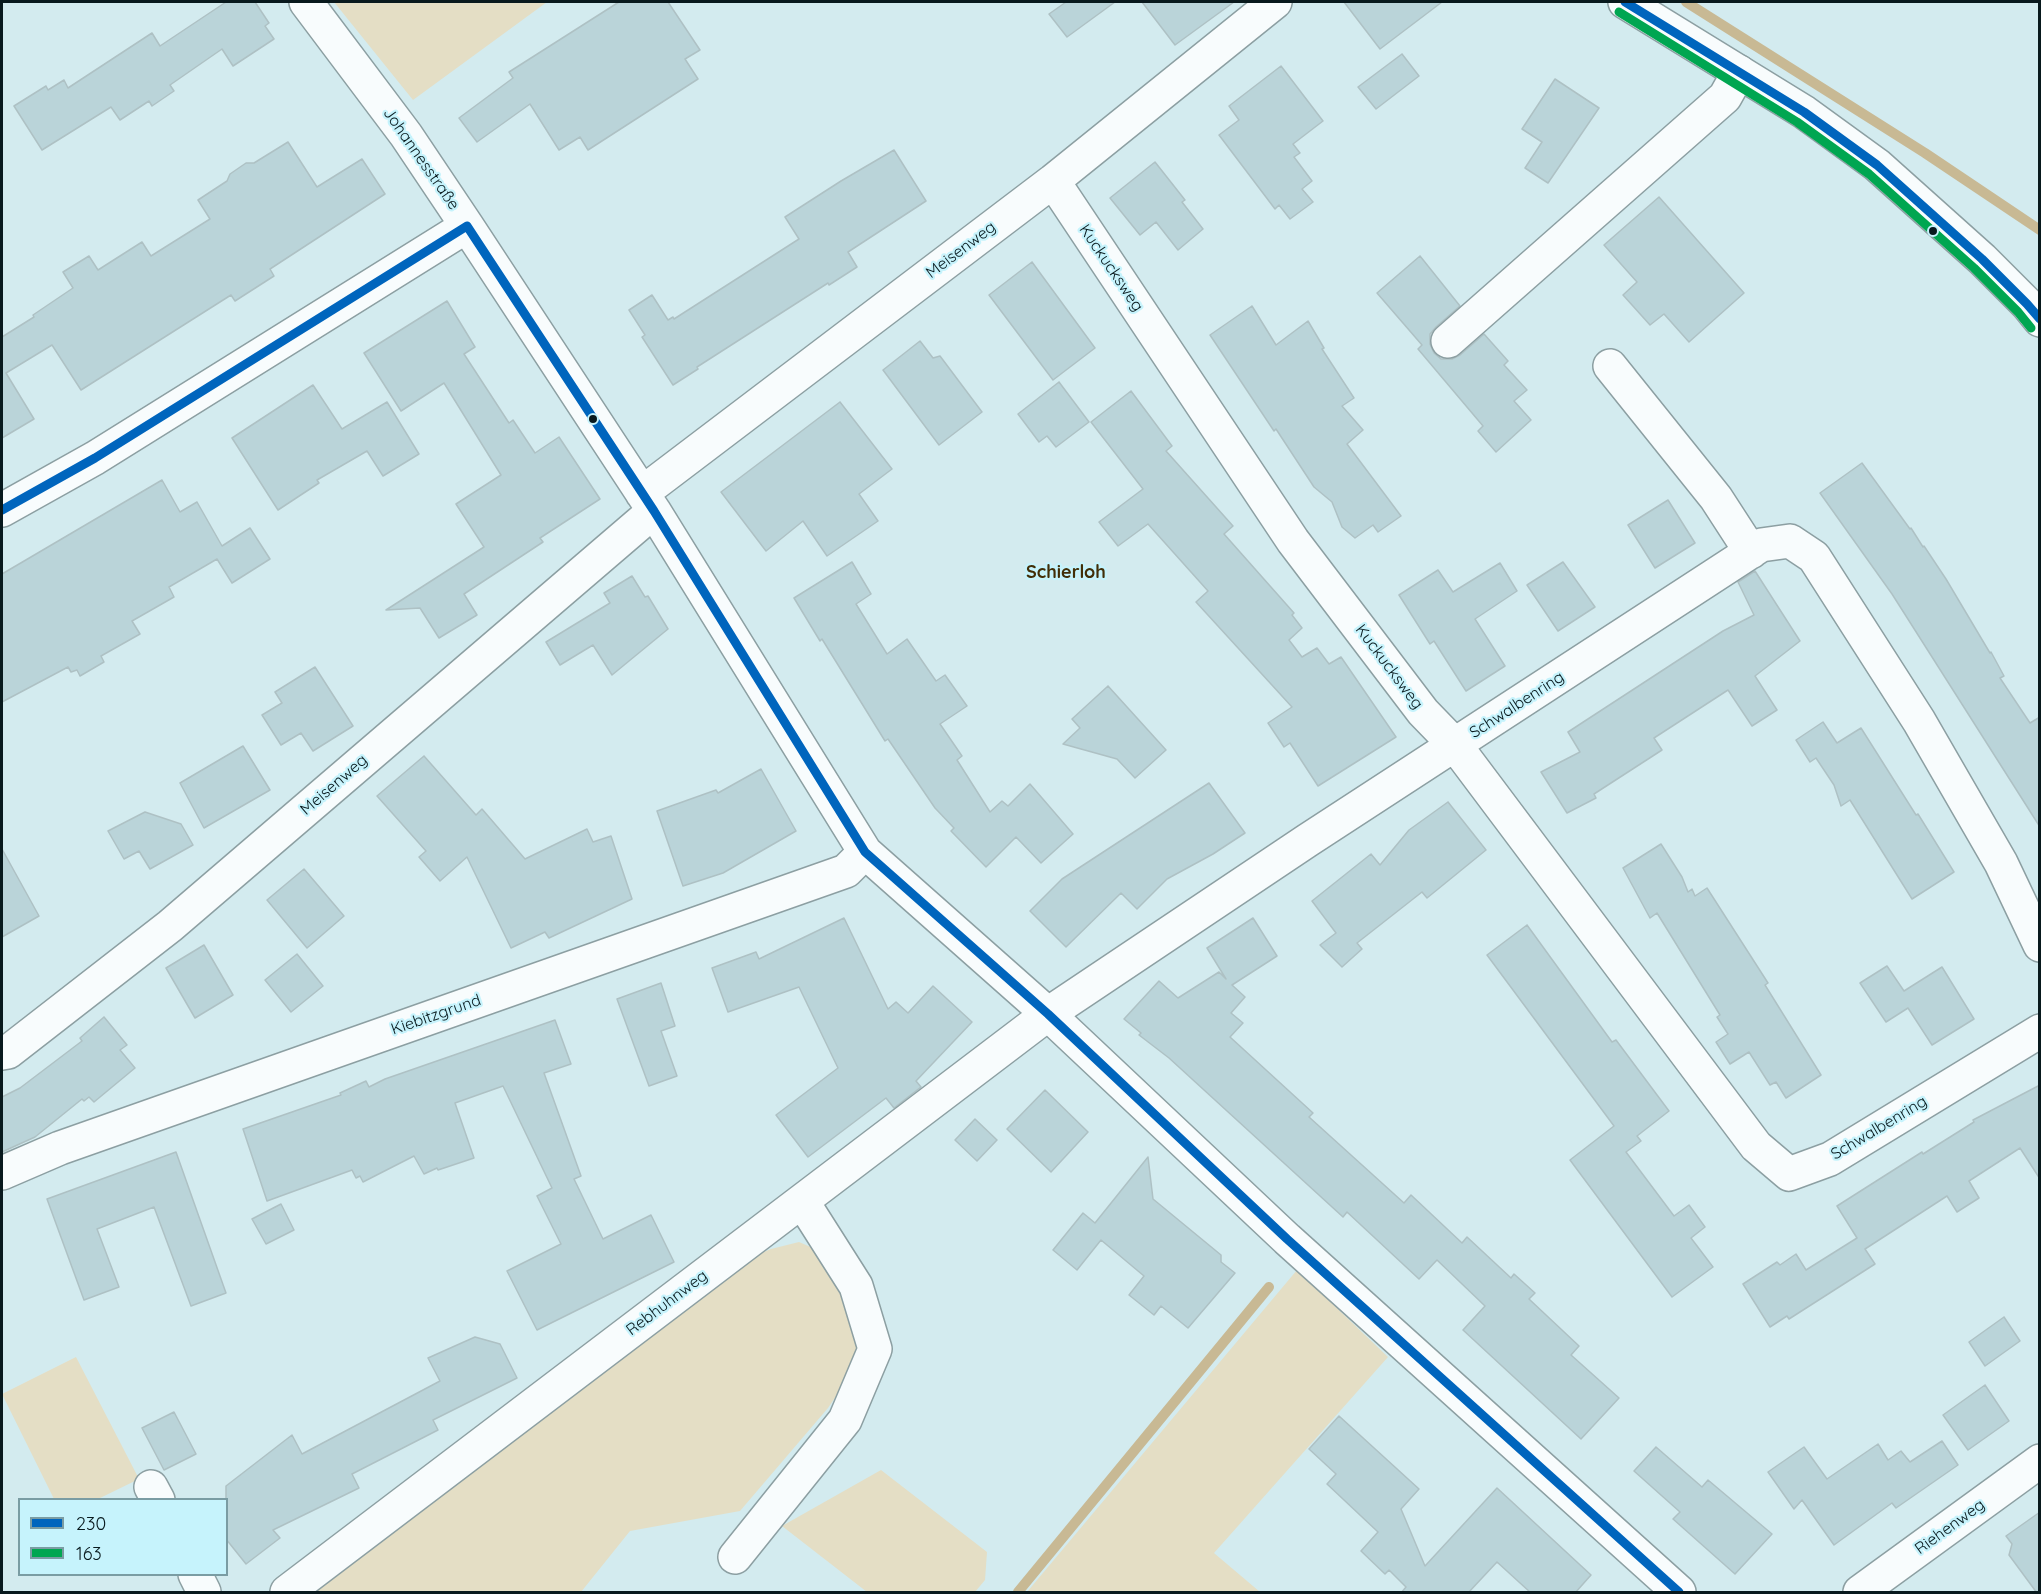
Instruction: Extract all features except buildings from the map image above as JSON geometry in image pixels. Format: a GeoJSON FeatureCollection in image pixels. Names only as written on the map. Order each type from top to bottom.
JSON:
{"type":"FeatureCollection","features":[{"type":"Feature","properties":{"kind":"street","name":"Johannesstraße"},"geometry":{"type":"LineString","coordinates":[[306,2],[406,135],[467,226],[648,502],[866,852],[1048,1014],[1287,1239],[1679,1593]]}},
{"type":"Feature","properties":{"kind":"street","name":"Meisenweg"},"geometry":{"type":"LineString","coordinates":[[5,1053],[170,926],[648,502],[1275,2]]}},
{"type":"Feature","properties":{"kind":"street"},"geometry":{"type":"LineString","coordinates":[[1625,2],[1804,112],[1877,165],[1982,259],[2040,320]]}},
{"type":"Feature","properties":{"kind":"street"},"geometry":{"type":"LineString","coordinates":[[1448,341],[1725,97],[1739,72]]}},
{"type":"Feature","properties":{"kind":"street","name":"Kuckucksweg"},"geometry":{"type":"LineString","coordinates":[[1053,181],[1293,541],[1423,712],[1455,745]]}},
{"type":"Feature","properties":{"kind":"street"},"geometry":{"type":"LineString","coordinates":[[2,510],[105,451],[467,226]]}},
{"type":"Feature","properties":{"kind":"street"},"geometry":{"type":"LineString","coordinates":[[1610,366],[1716,498],[1751,552]]}},
{"type":"Feature","properties":{"kind":"street","name":"Schwalbenring"},"geometry":{"type":"LineString","coordinates":[[2040,945],[2001,863],[1919,721],[1814,557],[1790,541],[1761,545],[1455,745],[1756,1146],[1789,1174],[1830,1159],[2040,1031]]}},
{"type":"Feature","properties":{"kind":"street"},"geometry":{"type":"LineString","coordinates":[[1048,1014],[1455,745]]}},
{"type":"Feature","properties":{"kind":"street","name":"Kiebitzgrund"},"geometry":{"type":"LineString","coordinates":[[2,1173],[60,1148],[846,871],[866,852]]}},
{"type":"Feature","properties":{"kind":"street","name":"Rebhuhnweg"},"geometry":{"type":"LineString","coordinates":[[287,1593],[1048,1014]]}},
{"type":"Feature","properties":{"kind":"street"},"geometry":{"type":"LineString","coordinates":[[735,1557],[845,1420],[875,1349],[856,1286],[802,1201]]}},
{"type":"Feature","properties":{"kind":"street","name":"Riehenweg"},"geometry":{"type":"LineString","coordinates":[[1860,1593],[2040,1461]]}},
{"type":"Feature","properties":{"kind":"street"},"geometry":{"type":"LineString","coordinates":[[196,1576],[204,1593]]}},
{"type":"Feature","properties":{"kind":"shaded area"},"geometry":{"type":"Polygon","coordinates":[[[334,2],[547,2],[413,100],[334,2]]]}},
{"type":"Feature","properties":{"kind":"shaded area"},"geometry":{"type":"Polygon","coordinates":[[[799,1242],[822,1252],[861,1323],[856,1367],[828,1408],[740,1511],[630,1531],[581,1592],[309,1592],[736,1263],[771,1249],[799,1242]]]}},
{"type":"Feature","properties":{"kind":"shaded area"},"geometry":{"type":"Polygon","coordinates":[[[1297,1270],[1388,1357],[1214,1553],[1260,1592],[1027,1592],[1297,1270]]]}},
{"type":"Feature","properties":{"kind":"shaded area"},"geometry":{"type":"Polygon","coordinates":[[[76,1357],[139,1479],[100,1498],[54,1498],[2,1394],[76,1357]]]}},
{"type":"Feature","properties":{"kind":"shaded area"},"geometry":{"type":"Polygon","coordinates":[[[881,1470],[987,1552],[985,1580],[975,1592],[867,1592],[782,1526],[881,1470]]]}},
{"type":"Feature","properties":{"kind":"waterway"},"geometry":{"type":"LineString","coordinates":[[1686,2],[1925,153],[2040,230]]}},
{"type":"Feature","properties":{"kind":"waterway"},"geometry":{"type":"LineString","coordinates":[[1018,1592],[1269,1287]]}},
{"type":"Feature","properties":{"kind":"transit line","name":"230"},"geometry":{"type":"LineString","coordinates":[[1625,2],[1804,112],[1877,165],[1982,259],[2040,319]]}},
{"type":"Feature","properties":{"kind":"transit line","name":"163"},"geometry":{"type":"LineString","coordinates":[[1619,12],[1797,122],[1869,174],[1974,268],[2031,328]]}},
{"type":"Feature","properties":{"kind":"transit line","name":"230"},"geometry":{"type":"LineString","coordinates":[[467,226],[654,511],[865,852],[1048,1014],[1287,1239],[1679,1592]]}},
{"type":"Feature","properties":{"kind":"transit line","name":"230"},"geometry":{"type":"LineString","coordinates":[[2,510],[95,458],[467,226]]}},
{"type":"Feature","properties":{"kind":"district","name":"Schierloh"},"geometry":{"type":"Point","coordinates":[1066,573]}}]}
